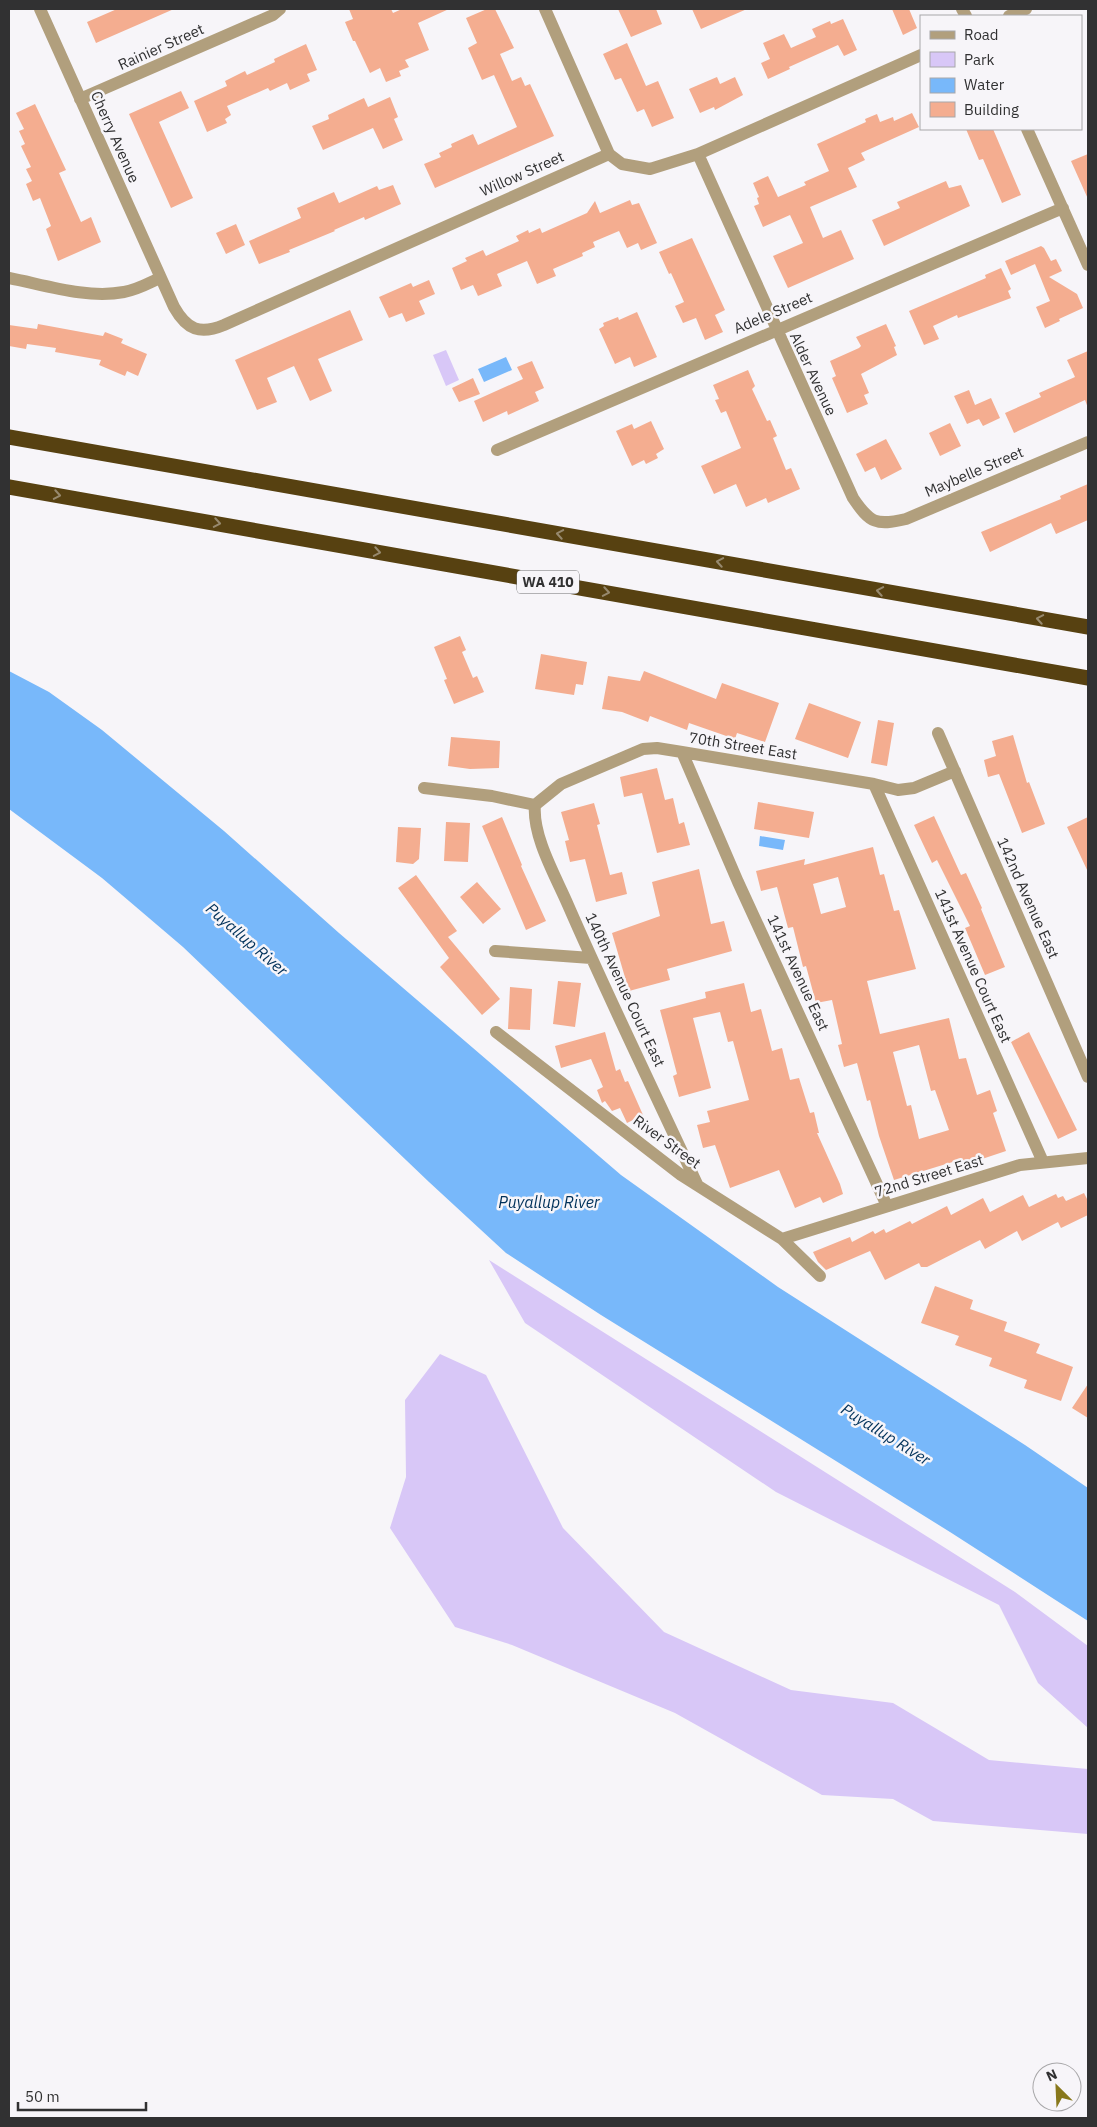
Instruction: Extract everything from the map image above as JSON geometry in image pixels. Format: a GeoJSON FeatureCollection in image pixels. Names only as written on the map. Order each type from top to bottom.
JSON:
{"type":"FeatureCollection","features":[{"type":"Feature","properties":{"kind":"highway"},"geometry":{"type":"LineString","coordinates":[[9,437],[1088,627]]}},
{"type":"Feature","properties":{"kind":"highway","name":"WA 410"},"geometry":{"type":"LineString","coordinates":[[9,487],[1088,678]]}},
{"type":"Feature","properties":{"kind":"street","name":"Cherry Avenue"},"geometry":{"type":"LineString","coordinates":[[40,9],[160,278]]}},
{"type":"Feature","properties":{"kind":"street","name":"Rainier Street"},"geometry":{"type":"LineString","coordinates":[[80,100],[269,17],[280,9]]}},
{"type":"Feature","properties":{"kind":"street"},"geometry":{"type":"LineString","coordinates":[[545,9],[609,154],[622,164],[650,169],[698,154],[920,55]]}},
{"type":"Feature","properties":{"kind":"street"},"geometry":{"type":"LineString","coordinates":[[1011,15],[1026,9]]}},
{"type":"Feature","properties":{"kind":"street"},"geometry":{"type":"LineString","coordinates":[[1027,130],[1088,266]]}},
{"type":"Feature","properties":{"kind":"street","name":"Willow Street"},"geometry":{"type":"LineString","coordinates":[[160,278],[182,319],[198,330],[212,330],[609,154]]}},
{"type":"Feature","properties":{"kind":"street","name":"Alder Avenue"},"geometry":{"type":"LineString","coordinates":[[698,154],[775,330],[852,498],[871,519]]}},
{"type":"Feature","properties":{"kind":"street","name":"Adele Street"},"geometry":{"type":"LineString","coordinates":[[497,450],[1063,208]]}},
{"type":"Feature","properties":{"kind":"street"},"geometry":{"type":"LineString","coordinates":[[9,278],[83,292],[111,293],[127,292],[160,278]]}},
{"type":"Feature","properties":{"kind":"street","name":"Maybelle Street"},"geometry":{"type":"LineString","coordinates":[[871,519],[885,523],[906,519],[1088,442]]}},
{"type":"Feature","properties":{"kind":"street","name":"142nd Avenue East"},"geometry":{"type":"LineString","coordinates":[[938,733],[1088,1077]]}},
{"type":"Feature","properties":{"kind":"street","name":"70th Street East"},"geometry":{"type":"LineString","coordinates":[[535,805],[561,784],[643,749],[657,748],[682,752],[874,784],[898,790],[914,788],[955,771]]}},
{"type":"Feature","properties":{"kind":"street","name":"141st Avenue East"},"geometry":{"type":"LineString","coordinates":[[682,752],[738,882],[887,1206]]}},
{"type":"Feature","properties":{"kind":"street","name":"141st Avenue Court East"},"geometry":{"type":"LineString","coordinates":[[874,784],[1043,1162]]}},
{"type":"Feature","properties":{"kind":"street"},"geometry":{"type":"LineString","coordinates":[[424,788],[492,796],[535,805]]}},
{"type":"Feature","properties":{"kind":"street","name":"140th Avenue Court East"},"geometry":{"type":"LineString","coordinates":[[535,805],[534,816],[547,855],[591,958],[697,1184]]}},
{"type":"Feature","properties":{"kind":"street"},"geometry":{"type":"LineString","coordinates":[[495,950],[591,958]]}},
{"type":"Feature","properties":{"kind":"street","name":"River Street"},"geometry":{"type":"LineString","coordinates":[[496,1032],[681,1175],[782,1240],[820,1276]]}},
{"type":"Feature","properties":{"kind":"street","name":"72nd Street East"},"geometry":{"type":"LineString","coordinates":[[782,1240],[1020,1165],[1088,1158]]}},
{"type":"Feature","properties":{"kind":"green space"},"geometry":{"type":"Polygon","coordinates":[[[446,350],[459,380],[446,386],[433,355],[446,350]]]}},
{"type":"Feature","properties":{"kind":"green space"},"geometry":{"type":"Polygon","coordinates":[[[489,1260],[1015,1592],[1088,1646],[1088,1728],[1038,1683],[999,1605],[776,1492],[525,1323],[489,1260]]]}},
{"type":"Feature","properties":{"kind":"green space"},"geometry":{"type":"Polygon","coordinates":[[[440,1354],[486,1375],[563,1528],[664,1632],[791,1690],[893,1703],[989,1760],[1088,1769],[1088,1834],[933,1821],[893,1799],[822,1795],[675,1713],[512,1645],[455,1627],[390,1528],[406,1477],[405,1400],[440,1354]]]}},
{"type":"Feature","properties":{"kind":"water"},"geometry":{"type":"Polygon","coordinates":[[[506,357],[512,370],[484,382],[478,369],[506,357]]]}},
{"type":"Feature","properties":{"kind":"water","name":"Puyallup River"},"geometry":{"type":"Polygon","coordinates":[[[9,671],[49,692],[102,730],[224,831],[339,933],[621,1175],[778,1287],[1025,1445],[1088,1488],[1088,1621],[950,1532],[601,1315],[506,1253],[183,947],[102,878],[9,809],[9,671]]]}},
{"type":"Feature","properties":{"kind":"water"},"geometry":{"type":"Polygon","coordinates":[[[760,836],[785,840],[783,850],[759,846],[760,836]]]}},
{"type":"Feature","properties":{"kind":"building"},"geometry":{"type":"Polygon","coordinates":[[[117,9],[174,9],[96,43],[87,22],[117,9]]]}},
{"type":"Feature","properties":{"kind":"building"},"geometry":{"type":"Polygon","coordinates":[[[349,9],[391,9],[393,13],[402,9],[449,9],[418,23],[429,50],[405,60],[409,67],[399,71],[401,76],[386,82],[380,68],[370,73],[355,41],[353,41],[345,22],[353,19],[349,9]]]}},
{"type":"Feature","properties":{"kind":"building"},"geometry":{"type":"Polygon","coordinates":[[[487,9],[495,9],[514,48],[500,54],[512,81],[521,77],[525,86],[530,84],[554,136],[435,188],[424,164],[441,157],[439,153],[452,147],[451,144],[473,134],[478,145],[517,127],[494,75],[482,80],[468,48],[477,43],[466,18],[487,9]]]}},
{"type":"Feature","properties":{"kind":"building"},"geometry":{"type":"Polygon","coordinates":[[[618,9],[656,9],[662,24],[631,37],[618,9]]]}},
{"type":"Feature","properties":{"kind":"building"},"geometry":{"type":"Polygon","coordinates":[[[692,9],[747,9],[701,29],[692,9]]]}},
{"type":"Feature","properties":{"kind":"building"},"geometry":{"type":"Polygon","coordinates":[[[892,9],[909,9],[917,28],[903,35],[892,9]]]}},
{"type":"Feature","properties":{"kind":"building"},"geometry":{"type":"Polygon","coordinates":[[[843,19],[857,50],[844,56],[838,45],[789,67],[790,69],[768,79],[761,63],[770,59],[763,43],[784,34],[791,48],[816,37],[812,29],[830,21],[831,24],[843,19]]]}},
{"type":"Feature","properties":{"kind":"building"},"geometry":{"type":"Polygon","coordinates":[[[627,43],[646,86],[658,81],[674,118],[652,127],[644,109],[637,112],[621,78],[615,80],[603,54],[627,43]]]}},
{"type":"Feature","properties":{"kind":"building"},"geometry":{"type":"Polygon","coordinates":[[[306,44],[317,70],[307,74],[310,81],[290,90],[287,83],[270,91],[268,88],[227,106],[231,115],[225,119],[227,123],[207,132],[194,101],[227,86],[225,81],[245,71],[247,75],[275,62],[274,59],[306,44]]]}},
{"type":"Feature","properties":{"kind":"building"},"geometry":{"type":"Polygon","coordinates":[[[717,77],[720,84],[735,77],[743,95],[715,110],[714,107],[700,113],[689,89],[717,77]]]}},
{"type":"Feature","properties":{"kind":"building"},"geometry":{"type":"Polygon","coordinates":[[[181,91],[189,108],[159,122],[193,198],[171,208],[129,114],[181,91]]]}},
{"type":"Feature","properties":{"kind":"building"},"geometry":{"type":"Polygon","coordinates":[[[390,97],[398,117],[394,119],[403,140],[383,149],[373,128],[323,150],[312,126],[329,119],[328,115],[364,98],[368,107],[390,97]]]}},
{"type":"Feature","properties":{"kind":"building"},"geometry":{"type":"Polygon","coordinates":[[[35,104],[66,170],[59,173],[81,222],[91,217],[101,242],[58,261],[46,229],[51,226],[40,198],[33,201],[26,184],[32,181],[26,169],[31,167],[21,146],[25,144],[19,131],[24,129],[16,113],[35,104]]]}},
{"type":"Feature","properties":{"kind":"building"},"geometry":{"type":"Polygon","coordinates":[[[912,113],[919,127],[861,153],[865,160],[848,168],[857,187],[810,207],[823,238],[841,230],[854,259],[788,288],[773,256],[803,243],[790,215],[763,227],[754,206],[759,204],[757,198],[759,197],[753,183],[768,176],[778,197],[806,185],[804,182],[829,171],[817,144],[866,122],[865,119],[877,114],[880,122],[893,117],[894,121],[912,113]]]}},
{"type":"Feature","properties":{"kind":"building"},"geometry":{"type":"Polygon","coordinates":[[[966,130],[993,130],[1021,195],[1002,203],[983,159],[979,160],[966,130]]]}},
{"type":"Feature","properties":{"kind":"building"},"geometry":{"type":"Polygon","coordinates":[[[1088,154],[1088,199],[1071,161],[1088,154]]]}},
{"type":"Feature","properties":{"kind":"building"},"geometry":{"type":"Polygon","coordinates":[[[946,181],[949,188],[961,185],[970,206],[884,246],[872,220],[900,208],[897,202],[946,181]]]}},
{"type":"Feature","properties":{"kind":"building"},"geometry":{"type":"Polygon","coordinates":[[[393,185],[401,204],[365,220],[364,217],[289,250],[290,252],[259,264],[249,241],[301,218],[297,208],[334,192],[339,203],[377,186],[379,190],[393,185]]]}},
{"type":"Feature","properties":{"kind":"building"},"geometry":{"type":"Polygon","coordinates":[[[630,200],[632,205],[639,203],[657,243],[641,250],[638,243],[627,248],[619,231],[593,242],[595,247],[582,253],[583,256],[553,269],[556,276],[537,284],[527,261],[497,274],[502,286],[478,296],[473,285],[461,290],[452,268],[467,261],[465,258],[483,250],[486,256],[519,241],[516,236],[528,230],[529,233],[540,228],[542,233],[587,213],[595,201],[600,213],[630,200]]]}},
{"type":"Feature","properties":{"kind":"building"},"geometry":{"type":"Polygon","coordinates":[[[236,224],[245,245],[226,254],[216,233],[236,224]]]}},
{"type":"Feature","properties":{"kind":"building"},"geometry":{"type":"Polygon","coordinates":[[[692,238],[725,310],[715,315],[723,332],[705,340],[696,318],[683,323],[675,306],[684,302],[659,252],[692,238]]]}},
{"type":"Feature","properties":{"kind":"building"},"geometry":{"type":"Polygon","coordinates":[[[1041,246],[1051,261],[1056,259],[1062,271],[1049,277],[1077,294],[1083,308],[1045,328],[1036,307],[1050,301],[1035,264],[1011,275],[1005,261],[1041,246]]]}},
{"type":"Feature","properties":{"kind":"building"},"geometry":{"type":"Polygon","coordinates":[[[1001,268],[1011,289],[1008,291],[1011,298],[958,318],[957,315],[933,326],[939,339],[924,345],[909,311],[986,278],[985,275],[1001,268]]]}},
{"type":"Feature","properties":{"kind":"building"},"geometry":{"type":"Polygon","coordinates":[[[429,280],[435,294],[419,301],[425,314],[406,322],[402,313],[389,318],[379,297],[411,283],[413,287],[429,280]]]}},
{"type":"Feature","properties":{"kind":"building"},"geometry":{"type":"Polygon","coordinates":[[[350,310],[363,340],[318,359],[332,391],[310,401],[294,366],[267,378],[277,402],[257,410],[235,360],[350,310]]]}},
{"type":"Feature","properties":{"kind":"building"},"geometry":{"type":"Polygon","coordinates":[[[637,312],[657,357],[634,367],[630,357],[615,364],[599,329],[604,326],[603,323],[618,317],[619,320],[637,312]]]}},
{"type":"Feature","properties":{"kind":"building"},"geometry":{"type":"Polygon","coordinates":[[[38,324],[103,336],[105,332],[123,339],[121,343],[147,354],[138,376],[127,371],[125,376],[99,365],[101,360],[55,352],[56,348],[27,344],[26,349],[9,346],[9,325],[37,329],[38,324]]]}},
{"type":"Feature","properties":{"kind":"building"},"geometry":{"type":"Polygon","coordinates":[[[886,324],[896,346],[894,347],[897,355],[861,374],[869,393],[864,395],[868,404],[847,413],[832,378],[836,376],[830,361],[859,348],[861,346],[856,337],[886,324]]]}},
{"type":"Feature","properties":{"kind":"building"},"geometry":{"type":"Polygon","coordinates":[[[1088,351],[1088,408],[1085,400],[1014,433],[1005,413],[1041,397],[1039,393],[1075,377],[1067,360],[1088,351]]]}},
{"type":"Feature","properties":{"kind":"building"},"geometry":{"type":"Polygon","coordinates":[[[532,361],[544,388],[535,392],[539,401],[508,415],[507,411],[483,422],[474,401],[523,379],[517,367],[532,361]]]}},
{"type":"Feature","properties":{"kind":"building"},"geometry":{"type":"Polygon","coordinates":[[[748,370],[755,386],[752,389],[767,421],[770,420],[777,436],[773,438],[786,470],[791,468],[800,489],[768,503],[766,498],[746,507],[736,484],[714,494],[701,466],[741,448],[726,411],[721,413],[715,400],[719,399],[713,385],[748,370]]]}},
{"type":"Feature","properties":{"kind":"building"},"geometry":{"type":"Polygon","coordinates":[[[473,378],[480,394],[459,402],[452,388],[473,378]]]}},
{"type":"Feature","properties":{"kind":"building"},"geometry":{"type":"Polygon","coordinates":[[[969,390],[975,405],[991,398],[1000,418],[983,426],[979,419],[967,424],[954,396],[969,390]]]}},
{"type":"Feature","properties":{"kind":"building"},"geometry":{"type":"Polygon","coordinates":[[[651,421],[664,449],[656,454],[658,458],[646,464],[644,460],[632,466],[616,431],[632,424],[634,429],[651,421]]]}},
{"type":"Feature","properties":{"kind":"building"},"geometry":{"type":"Polygon","coordinates":[[[950,423],[961,446],[940,456],[929,433],[950,423]]]}},
{"type":"Feature","properties":{"kind":"building"},"geometry":{"type":"Polygon","coordinates":[[[886,439],[902,469],[881,480],[875,467],[865,472],[856,454],[886,439]]]}},
{"type":"Feature","properties":{"kind":"building"},"geometry":{"type":"Polygon","coordinates":[[[1088,484],[1088,520],[1056,534],[1051,523],[990,552],[981,532],[1061,499],[1060,496],[1088,484]]]}},
{"type":"Feature","properties":{"kind":"building"},"geometry":{"type":"Polygon","coordinates":[[[460,636],[466,650],[462,652],[473,678],[477,676],[484,692],[454,704],[444,680],[447,679],[434,647],[460,636]]]}},
{"type":"Feature","properties":{"kind":"building"},"geometry":{"type":"Polygon","coordinates":[[[541,654],[587,662],[583,685],[576,684],[574,695],[535,689],[541,654]]]}},
{"type":"Feature","properties":{"kind":"building"},"geometry":{"type":"Polygon","coordinates":[[[644,671],[716,699],[722,683],[779,703],[765,742],[737,733],[735,739],[689,723],[687,730],[650,716],[648,722],[622,712],[602,709],[608,676],[640,681],[644,671]]]}},
{"type":"Feature","properties":{"kind":"building"},"geometry":{"type":"Polygon","coordinates":[[[809,703],[861,722],[848,758],[795,739],[809,703]]]}},
{"type":"Feature","properties":{"kind":"building"},"geometry":{"type":"Polygon","coordinates":[[[878,720],[894,723],[887,766],[871,763],[878,720]]]}},
{"type":"Feature","properties":{"kind":"building"},"geometry":{"type":"Polygon","coordinates":[[[1013,735],[1027,783],[1029,782],[1045,824],[1022,833],[999,774],[988,777],[984,760],[996,756],[992,741],[1013,735]]]}},
{"type":"Feature","properties":{"kind":"building"},"geometry":{"type":"Polygon","coordinates":[[[451,737],[500,741],[499,768],[470,769],[448,766],[451,737]]]}},
{"type":"Feature","properties":{"kind":"building"},"geometry":{"type":"Polygon","coordinates":[[[657,768],[665,800],[673,798],[679,824],[684,822],[690,845],[657,853],[642,793],[624,797],[620,777],[657,768]]]}},
{"type":"Feature","properties":{"kind":"building"},"geometry":{"type":"Polygon","coordinates":[[[758,802],[814,812],[809,838],[754,829],[758,802]]]}},
{"type":"Feature","properties":{"kind":"building"},"geometry":{"type":"Polygon","coordinates":[[[594,803],[600,824],[597,825],[610,875],[622,872],[627,894],[596,902],[585,859],[570,862],[565,841],[569,840],[561,812],[594,803]]]}},
{"type":"Feature","properties":{"kind":"building"},"geometry":{"type":"Polygon","coordinates":[[[934,816],[961,875],[966,873],[1005,967],[985,975],[965,928],[970,926],[937,860],[932,863],[914,825],[934,816]]]}},
{"type":"Feature","properties":{"kind":"building"},"geometry":{"type":"Polygon","coordinates":[[[502,817],[521,866],[546,921],[526,930],[482,826],[502,817]]]}},
{"type":"Feature","properties":{"kind":"building"},"geometry":{"type":"Polygon","coordinates":[[[1088,817],[1088,872],[1067,827],[1088,817]]]}},
{"type":"Feature","properties":{"kind":"building"},"geometry":{"type":"Polygon","coordinates":[[[446,822],[470,823],[468,862],[444,861],[446,822]]]}},
{"type":"Feature","properties":{"kind":"building"},"geometry":{"type":"Polygon","coordinates":[[[398,827],[421,828],[419,859],[413,864],[396,862],[398,827]]]}},
{"type":"Feature","properties":{"kind":"building"},"geometry":{"type":"Polygon","coordinates":[[[873,847],[880,875],[884,874],[894,911],[899,910],[916,969],[867,981],[880,1034],[949,1018],[959,1059],[966,1058],[977,1095],[990,1090],[997,1111],[993,1113],[1006,1151],[961,1166],[959,1160],[894,1180],[879,1136],[870,1100],[867,1101],[857,1063],[844,1067],[838,1045],[842,1044],[832,1000],[816,1003],[806,966],[803,967],[793,927],[788,928],[777,887],[761,891],[756,871],[805,859],[804,865],[873,847]],[[838,877],[813,884],[821,914],[846,907],[838,877]],[[919,1045],[893,1052],[907,1106],[911,1105],[919,1139],[949,1130],[935,1090],[931,1091],[919,1045]]]}},
{"type":"Feature","properties":{"kind":"building"},"geometry":{"type":"Polygon","coordinates":[[[699,869],[711,924],[724,921],[732,951],[667,969],[670,980],[629,991],[612,933],[660,916],[652,882],[699,869]]]}},
{"type":"Feature","properties":{"kind":"building"},"geometry":{"type":"Polygon","coordinates":[[[416,875],[457,931],[448,937],[500,999],[482,1015],[440,967],[449,958],[398,888],[416,875]]]}},
{"type":"Feature","properties":{"kind":"building"},"geometry":{"type":"Polygon","coordinates":[[[477,882],[501,909],[483,924],[460,897],[477,882]]]}},
{"type":"Feature","properties":{"kind":"building"},"geometry":{"type":"Polygon","coordinates":[[[558,981],[581,983],[575,1027],[553,1024],[558,981]]]}},
{"type":"Feature","properties":{"kind":"building"},"geometry":{"type":"Polygon","coordinates":[[[744,983],[751,1012],[761,1009],[772,1051],[782,1048],[790,1080],[799,1078],[810,1113],[814,1112],[819,1133],[817,1133],[840,1184],[843,1194],[823,1203],[820,1197],[795,1208],[779,1170],[730,1188],[715,1145],[703,1148],[697,1125],[710,1122],[707,1111],[749,1100],[733,1041],[728,1042],[720,1012],[693,1018],[711,1088],[679,1097],[673,1076],[677,1074],[660,1010],[706,998],[705,992],[744,983]]]}},
{"type":"Feature","properties":{"kind":"building"},"geometry":{"type":"Polygon","coordinates":[[[510,987],[532,989],[530,1030],[508,1029],[510,987]]]}},
{"type":"Feature","properties":{"kind":"building"},"geometry":{"type":"Polygon","coordinates":[[[605,1032],[616,1071],[620,1069],[625,1082],[628,1081],[643,1115],[627,1123],[620,1108],[612,1111],[605,1101],[602,1103],[597,1090],[603,1087],[591,1059],[561,1068],[555,1046],[605,1032]]]}},
{"type":"Feature","properties":{"kind":"building"},"geometry":{"type":"Polygon","coordinates":[[[1029,1032],[1077,1130],[1058,1139],[1011,1042],[1029,1032]]]}},
{"type":"Feature","properties":{"kind":"building"},"geometry":{"type":"Polygon","coordinates":[[[1084,1193],[1088,1201],[1088,1215],[1061,1228],[1058,1222],[1022,1241],[1017,1231],[985,1249],[980,1240],[927,1267],[921,1267],[919,1263],[885,1280],[870,1251],[826,1270],[818,1262],[813,1252],[850,1237],[852,1242],[873,1231],[875,1234],[884,1229],[886,1233],[910,1221],[912,1224],[947,1206],[951,1215],[983,1198],[990,1212],[1023,1195],[1029,1207],[1056,1194],[1058,1198],[1063,1196],[1066,1201],[1084,1193]]]}},
{"type":"Feature","properties":{"kind":"building"},"geometry":{"type":"Polygon","coordinates":[[[935,1286],[973,1300],[970,1309],[1007,1322],[1004,1331],[1040,1344],[1036,1353],[1073,1367],[1061,1401],[1024,1388],[1027,1380],[989,1366],[992,1358],[955,1345],[959,1336],[921,1323],[935,1286]]]}},
{"type":"Feature","properties":{"kind":"building"},"geometry":{"type":"Polygon","coordinates":[[[1088,1384],[1088,1418],[1072,1408],[1088,1384]]]}}]}
